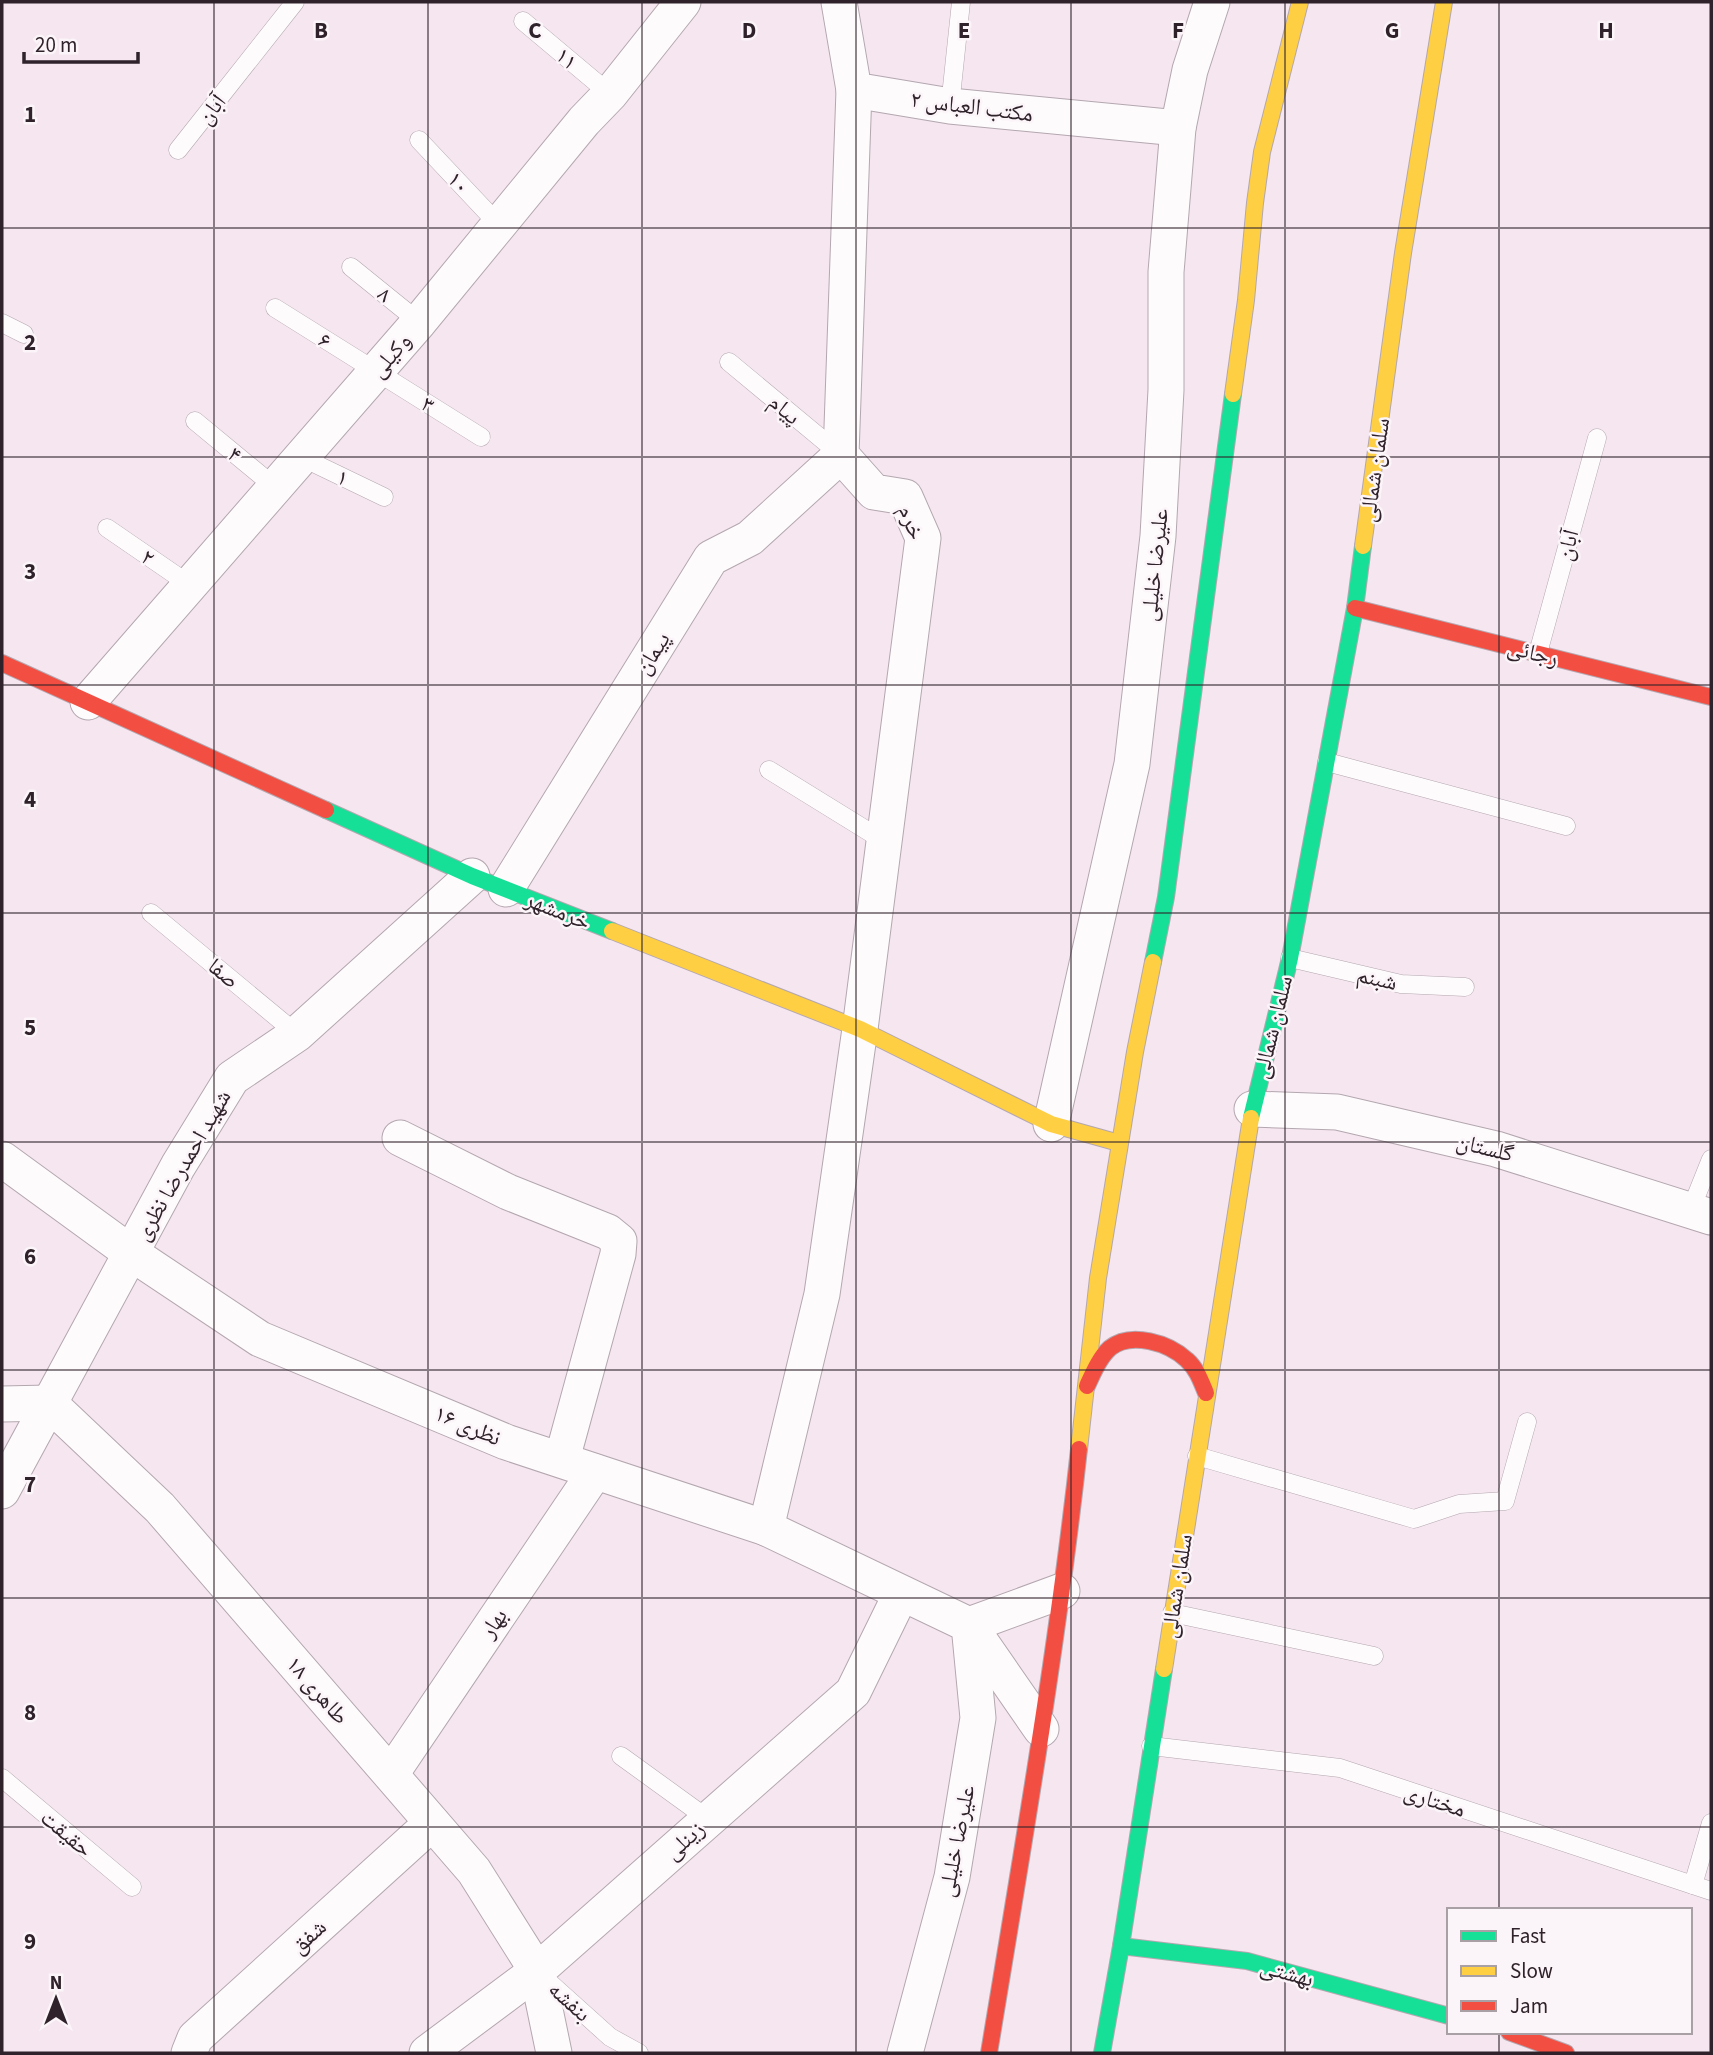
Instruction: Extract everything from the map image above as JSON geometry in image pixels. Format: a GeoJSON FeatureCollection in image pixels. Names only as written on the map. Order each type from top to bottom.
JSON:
{"type":"FeatureCollection","features":[{"type":"Feature","properties":{"kind":"main road"},"geometry":{"type":"LineString","coordinates":[[989,2053],[1062,1591],[1098,1278],[1119,1143],[1166,897],[1246,300],[1262,152],[1300,2]]}},
{"type":"Feature","properties":{"kind":"main road","name":"سلمان شمالی"},"geometry":{"type":"LineString","coordinates":[[1102,2053],[1252,1109],[1290,958],[1355,608],[1403,253],[1444,2]]}},
{"type":"Feature","properties":{"kind":"main road","name":"رجائی"},"geometry":{"type":"LineString","coordinates":[[1355,608],[1711,696]]}},
{"type":"Feature","properties":{"kind":"main road","name":"خرمشهر"},"geometry":{"type":"LineString","coordinates":[[2,663],[472,876],[860,1029],[1051,1124],[1119,1143]]}},
{"type":"Feature","properties":{"kind":"main road"},"geometry":{"type":"LineString","coordinates":[[1086,1389],[1101,1359],[1114,1346],[1134,1340],[1154,1342],[1176,1352],[1194,1367],[1206,1393]]}},
{"type":"Feature","properties":{"kind":"main road","name":"بهشتی"},"geometry":{"type":"LineString","coordinates":[[1121,1946],[1247,1961],[1447,2015]]}},
{"type":"Feature","properties":{"kind":"main road"},"geometry":{"type":"LineString","coordinates":[[1514,2034],[1566,2053]]}},
{"type":"Feature","properties":{"kind":"street","name":"وکیلی"},"geometry":{"type":"LineString","coordinates":[[88,702],[419,322],[584,121],[611,94],[683,2]]}},
{"type":"Feature","properties":{"kind":"street"},"geometry":{"type":"LineString","coordinates":[[839,2],[854,90],[841,456]]}},
{"type":"Feature","properties":{"kind":"street","name":"علیرضا خلیلی"},"geometry":{"type":"LineString","coordinates":[[1051,1124],[1132,764],[1158,536],[1166,390],[1166,272],[1178,128],[1190,70],[1212,2]]}},
{"type":"Feature","properties":{"kind":"street","name":"مکتب العباس ۲"},"geometry":{"type":"LineString","coordinates":[[854,90],[950,106],[1178,128]]}},
{"type":"Feature","properties":{"kind":"street","name":"خرم"},"geometry":{"type":"LineString","coordinates":[[765,1528],[821,1294],[860,1029],[923,538],[905,497],[874,492],[841,456]]}},
{"type":"Feature","properties":{"kind":"street","name":"پیمان"},"geometry":{"type":"LineString","coordinates":[[506,889],[711,558],[750,538],[841,456]]}},
{"type":"Feature","properties":{"kind":"street","name":"شهید احمدرضا نظری"},"geometry":{"type":"LineString","coordinates":[[2,1491],[178,1166],[232,1078],[297,1034],[472,876]]}},
{"type":"Feature","properties":{"kind":"street","name":"گلستان"},"geometry":{"type":"LineString","coordinates":[[1252,1109],[1337,1112],[1496,1149],[1701,1213]]}},
{"type":"Feature","properties":{"kind":"street"},"geometry":{"type":"LineString","coordinates":[[400,1138],[508,1192],[608,1232],[619,1241],[618,1254],[562,1459]]}},
{"type":"Feature","properties":{"kind":"street","name":"نظری ۱۶"},"geometry":{"type":"LineString","coordinates":[[2,1159],[131,1252],[260,1339],[506,1441],[765,1528],[969,1625]]}},
{"type":"Feature","properties":{"kind":"street"},"geometry":{"type":"LineString","coordinates":[[2,1404],[49,1404]]}},
{"type":"Feature","properties":{"kind":"street","name":"طاهری ۱۸"},"geometry":{"type":"LineString","coordinates":[[49,1404],[160,1508],[474,1871],[537,1971],[554,2053]]}},
{"type":"Feature","properties":{"kind":"street","name":"بهار"},"geometry":{"type":"LineString","coordinates":[[391,1774],[595,1472]]}},
{"type":"Feature","properties":{"kind":"street"},"geometry":{"type":"LineString","coordinates":[[1041,1729],[969,1625],[1062,1591]]}},
{"type":"Feature","properties":{"kind":"street","name":"زینلی"},"geometry":{"type":"LineString","coordinates":[[427,2053],[537,1971],[853,1692],[901,1594]]}},
{"type":"Feature","properties":{"kind":"street","name":"علیرضا خلیلی"},"geometry":{"type":"LineString","coordinates":[[905,2053],[952,1877],[978,1718],[969,1625]]}},
{"type":"Feature","properties":{"kind":"street","name":"شفق"},"geometry":{"type":"LineString","coordinates":[[189,2053],[195,2038],[432,1823]]}},
{"type":"Feature","properties":{"kind":"lane","name":"آبان"},"geometry":{"type":"LineString","coordinates":[[178,150],[295,2]]}},
{"type":"Feature","properties":{"kind":"lane"},"geometry":{"type":"LineString","coordinates":[[950,106],[961,2]]}},
{"type":"Feature","properties":{"kind":"lane","name":"۱۱"},"geometry":{"type":"LineString","coordinates":[[523,21],[611,94]]}},
{"type":"Feature","properties":{"kind":"lane","name":"۱۰"},"geometry":{"type":"LineString","coordinates":[[419,140],[499,225]]}},
{"type":"Feature","properties":{"kind":"lane","name":"۸"},"geometry":{"type":"LineString","coordinates":[[351,267],[419,322]]}},
{"type":"Feature","properties":{"kind":"lane","name":"۶"},"geometry":{"type":"LineString","coordinates":[[275,308],[376,371]]}},
{"type":"Feature","properties":{"kind":"lane"},"geometry":{"type":"LineString","coordinates":[[2,323],[24,334]]}},
{"type":"Feature","properties":{"kind":"lane","name":"پیام"},"geometry":{"type":"LineString","coordinates":[[729,362],[841,456]]}},
{"type":"Feature","properties":{"kind":"lane","name":"۳"},"geometry":{"type":"LineString","coordinates":[[376,371],[481,437]]}},
{"type":"Feature","properties":{"kind":"lane","name":"۴"},"geometry":{"type":"LineString","coordinates":[[195,421],[275,487]]}},
{"type":"Feature","properties":{"kind":"lane","name":"آبان"},"geometry":{"type":"LineString","coordinates":[[1538,653],[1597,438]]}},
{"type":"Feature","properties":{"kind":"lane","name":"۱"},"geometry":{"type":"LineString","coordinates":[[301,457],[384,497]]}},
{"type":"Feature","properties":{"kind":"lane","name":"۲"},"geometry":{"type":"LineString","coordinates":[[107,528],[190,586]]}},
{"type":"Feature","properties":{"kind":"lane"},"geometry":{"type":"LineString","coordinates":[[1328,762],[1566,826]]}},
{"type":"Feature","properties":{"kind":"lane"},"geometry":{"type":"LineString","coordinates":[[769,770],[884,841]]}},
{"type":"Feature","properties":{"kind":"lane","name":"صفا"},"geometry":{"type":"LineString","coordinates":[[151,913],[297,1034]]}},
{"type":"Feature","properties":{"kind":"lane","name":"شبنم"},"geometry":{"type":"LineString","coordinates":[[1290,958],[1401,984],[1465,988]]}},
{"type":"Feature","properties":{"kind":"lane"},"geometry":{"type":"LineString","coordinates":[[1701,1213],[1711,1160]]}},
{"type":"Feature","properties":{"kind":"lane"},"geometry":{"type":"LineString","coordinates":[[1197,1456],[1414,1519],[1459,1504],[1505,1501],[1527,1422]]}},
{"type":"Feature","properties":{"kind":"lane"},"geometry":{"type":"LineString","coordinates":[[1172,1613],[1374,1656]]}},
{"type":"Feature","properties":{"kind":"lane","name":"مختاری"},"geometry":{"type":"LineString","coordinates":[[1151,1746],[1340,1768],[1711,1891]]}},
{"type":"Feature","properties":{"kind":"lane"},"geometry":{"type":"LineString","coordinates":[[621,1756],[708,1819]]}},
{"type":"Feature","properties":{"kind":"lane","name":"حقیقت"},"geometry":{"type":"LineString","coordinates":[[2,1779],[132,1887]]}},
{"type":"Feature","properties":{"kind":"lane"},"geometry":{"type":"LineString","coordinates":[[1693,1885],[1711,1823]]}},
{"type":"Feature","properties":{"kind":"lane","name":"بنفشه"},"geometry":{"type":"LineString","coordinates":[[537,1971],[610,2037],[639,2053]]}},
{"type":"Feature","properties":{"kind":"traffic: fast"},"geometry":{"type":"LineString","coordinates":[[1153,962],[1166,897],[1233,394]]}},
{"type":"Feature","properties":{"kind":"traffic: fast"},"geometry":{"type":"LineString","coordinates":[[1251,1118],[1290,958],[1355,608],[1363,546]]}},
{"type":"Feature","properties":{"kind":"traffic: fast"},"geometry":{"type":"LineString","coordinates":[[326,810],[472,876],[612,931]]}},
{"type":"Feature","properties":{"kind":"traffic: fast"},"geometry":{"type":"LineString","coordinates":[[1102,2053],[1164,1669]]}},
{"type":"Feature","properties":{"kind":"traffic: fast"},"geometry":{"type":"LineString","coordinates":[[1121,1946],[1247,1961],[1447,2015]]}},
{"type":"Feature","properties":{"kind":"traffic: slow"},"geometry":{"type":"LineString","coordinates":[[1233,394],[1262,152],[1300,2]]}},
{"type":"Feature","properties":{"kind":"traffic: slow"},"geometry":{"type":"LineString","coordinates":[[1363,546],[1403,253],[1444,2]]}},
{"type":"Feature","properties":{"kind":"traffic: slow"},"geometry":{"type":"LineString","coordinates":[[612,931],[860,1029],[1051,1124],[1119,1143]]}},
{"type":"Feature","properties":{"kind":"traffic: slow"},"geometry":{"type":"LineString","coordinates":[[1079,1449],[1098,1278],[1135,1052],[1153,962]]}},
{"type":"Feature","properties":{"kind":"traffic: slow"},"geometry":{"type":"LineString","coordinates":[[1164,1669],[1251,1118]]}},
{"type":"Feature","properties":{"kind":"traffic: jam"},"geometry":{"type":"LineString","coordinates":[[1355,608],[1711,697]]}},
{"type":"Feature","properties":{"kind":"traffic: jam"},"geometry":{"type":"LineString","coordinates":[[2,663],[326,810]]}},
{"type":"Feature","properties":{"kind":"traffic: jam"},"geometry":{"type":"LineString","coordinates":[[1087,1386],[1099,1361],[1110,1348],[1128,1340],[1139,1340],[1160,1344],[1187,1360],[1206,1393]]}},
{"type":"Feature","properties":{"kind":"traffic: jam"},"geometry":{"type":"LineString","coordinates":[[989,2053],[1050,1676],[1079,1449]]}},
{"type":"Feature","properties":{"kind":"traffic: jam"},"geometry":{"type":"LineString","coordinates":[[1514,2034],[1566,2053]]}}]}
